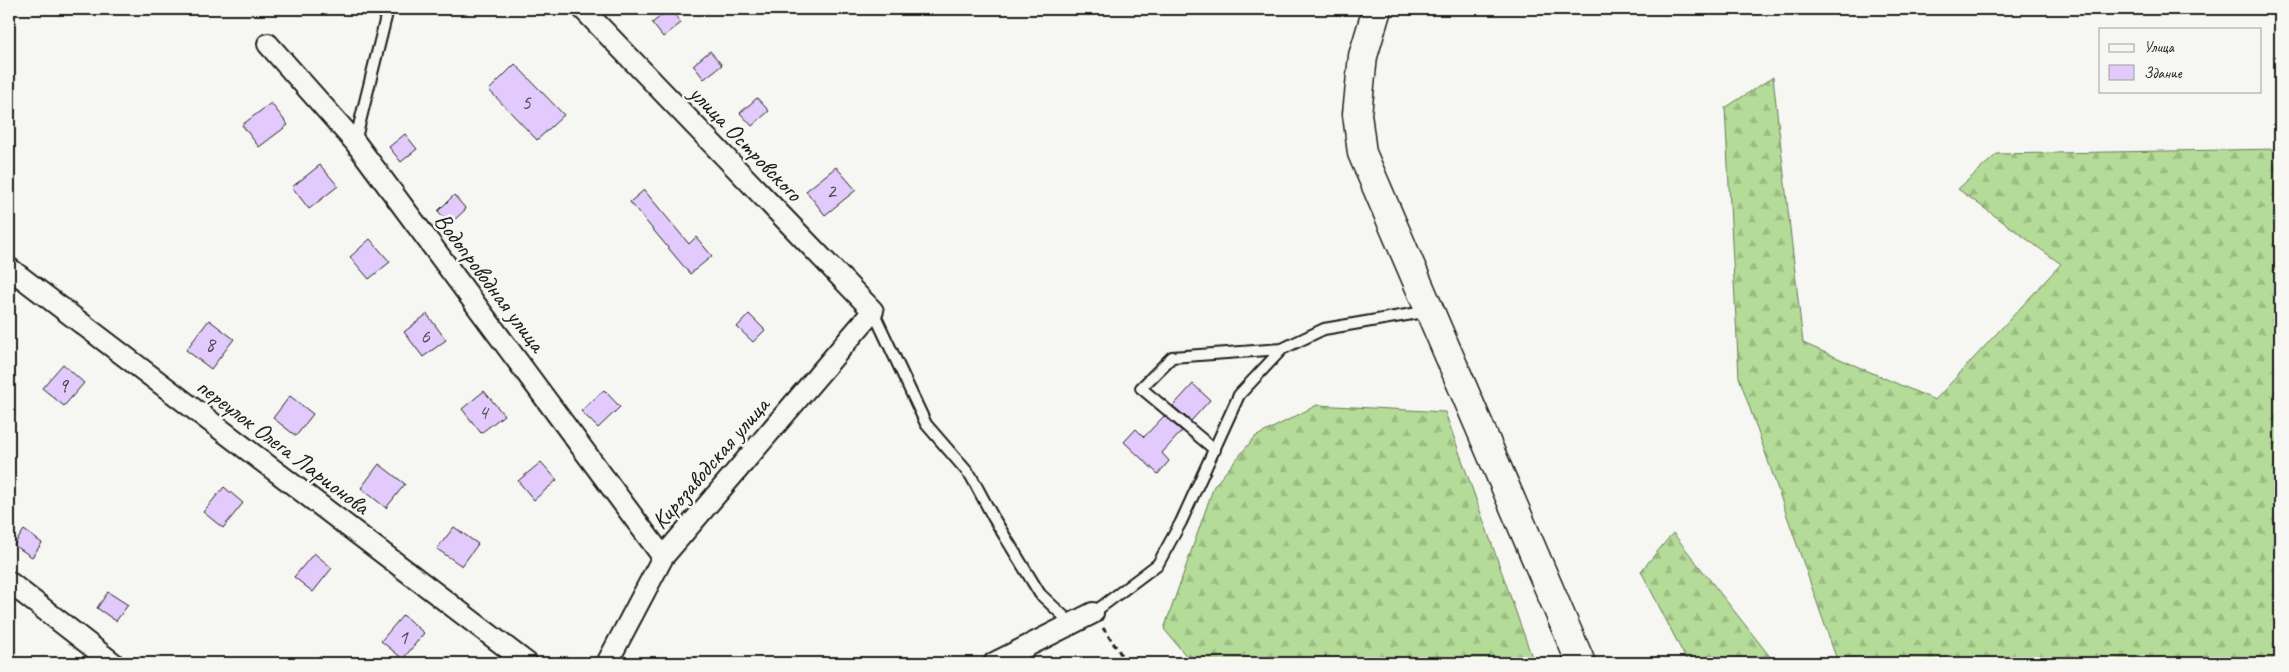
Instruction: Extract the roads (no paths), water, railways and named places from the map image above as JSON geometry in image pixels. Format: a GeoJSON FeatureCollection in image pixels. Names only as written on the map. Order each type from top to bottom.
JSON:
{"type":"FeatureCollection","features":[{"type":"Feature","properties":{"kind":"main road"},"geometry":{"type":"LineString","coordinates":[[1377,9],[1363,56],[1356,114],[1362,153],[1581,663]]}},
{"type":"Feature","properties":{"kind":"street","name":"улица Островского"},"geometry":{"type":"LineString","coordinates":[[583,9],[873,311]]}},
{"type":"Feature","properties":{"kind":"street","name":"Водопроводная улица"},"geometry":{"type":"LineString","coordinates":[[268,44],[355,142],[663,557]]}},
{"type":"Feature","properties":{"kind":"street","name":"переулок Олега Ларионова"},"geometry":{"type":"LineString","coordinates":[[9,268],[527,663]]}},
{"type":"Feature","properties":{"kind":"street","name":"Кирозаводская улица"},"geometry":{"type":"LineString","coordinates":[[607,663],[663,557],[873,311]]}},
{"type":"Feature","properties":{"kind":"street"},"geometry":{"type":"LineString","coordinates":[[9,582],[113,663]]}},
{"type":"Feature","properties":{"kind":"street"},"geometry":{"type":"LineString","coordinates":[[994,663],[1093,613]]}},
{"type":"Feature","properties":{"kind":"lane"},"geometry":{"type":"LineString","coordinates":[[355,142],[388,9]]}},
{"type":"Feature","properties":{"kind":"lane"},"geometry":{"type":"LineString","coordinates":[[873,311],[926,424],[971,476],[993,517],[1040,594],[1071,623]]}},
{"type":"Feature","properties":{"kind":"lane"},"geometry":{"type":"LineString","coordinates":[[1215,450],[1141,388],[1172,357],[1282,349],[1324,329],[1431,311]]}},
{"type":"Feature","properties":{"kind":"lane"},"geometry":{"type":"LineString","coordinates":[[1093,613],[1158,564],[1181,522],[1239,396],[1282,349]]}}]}
